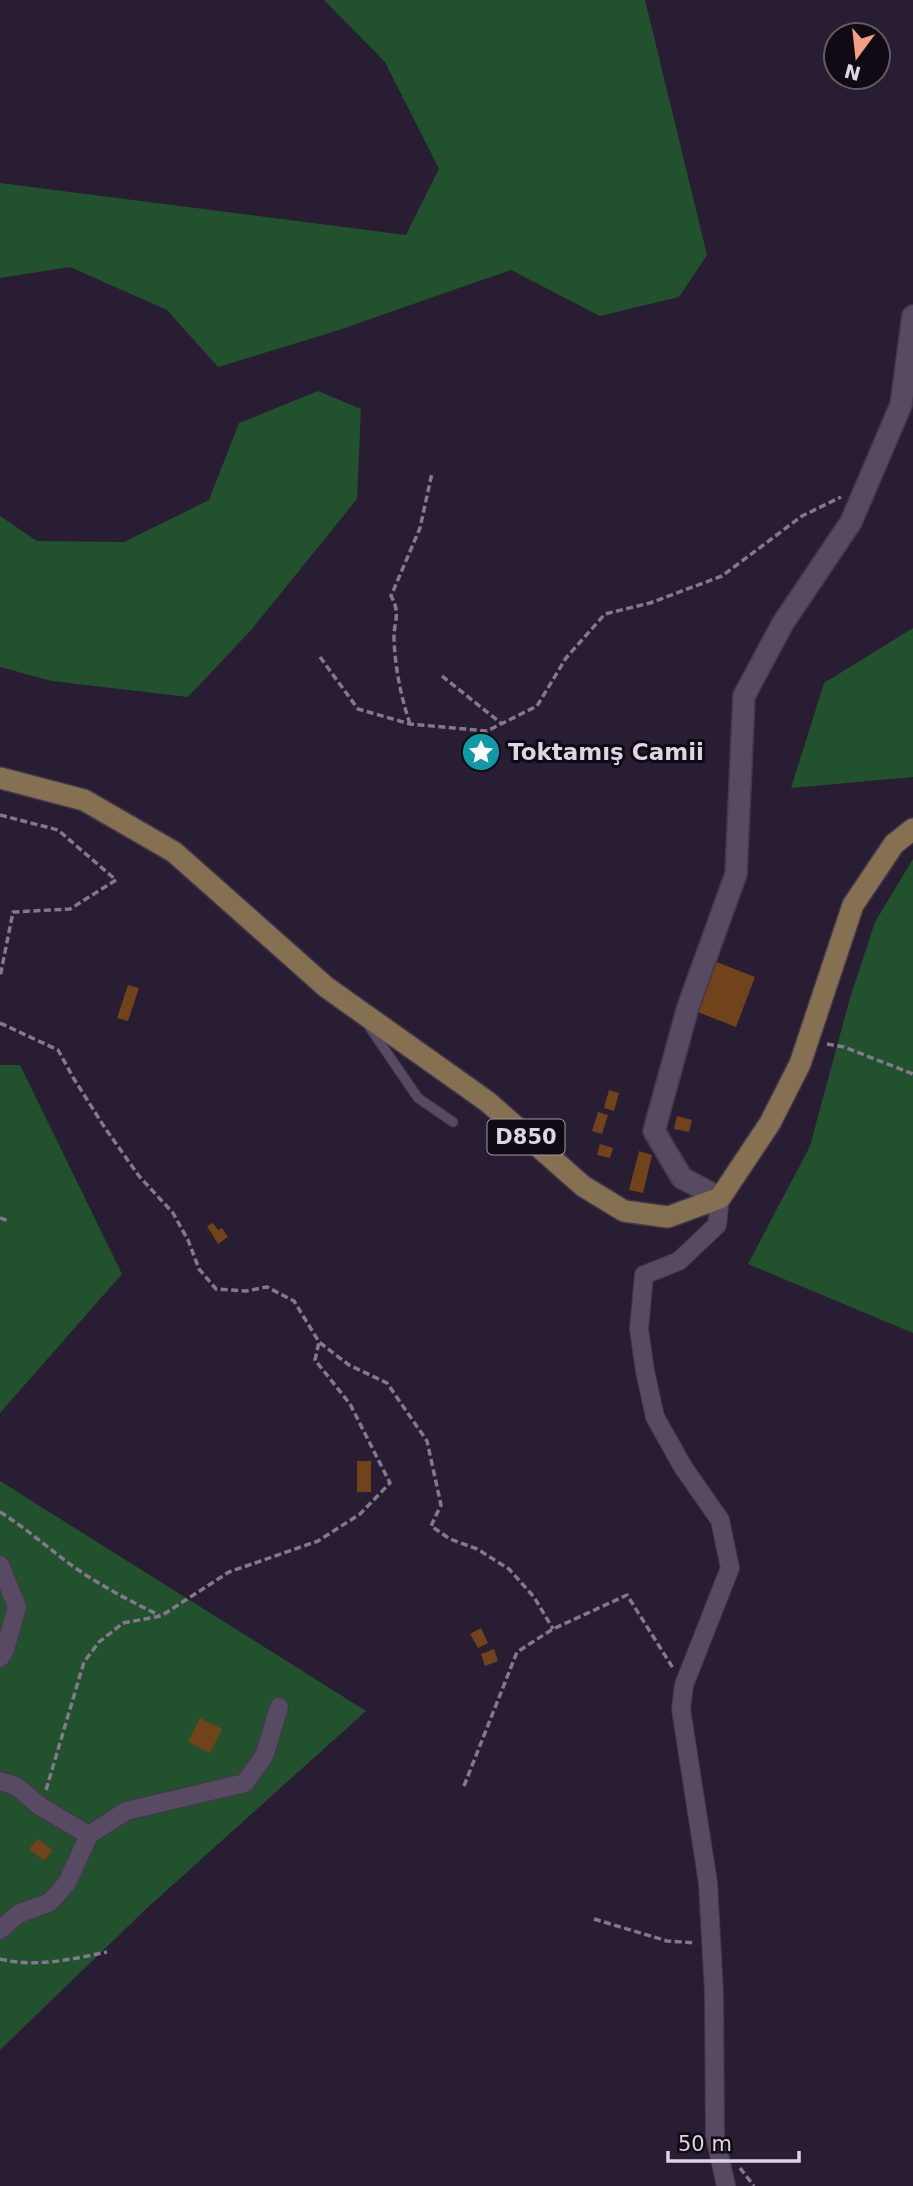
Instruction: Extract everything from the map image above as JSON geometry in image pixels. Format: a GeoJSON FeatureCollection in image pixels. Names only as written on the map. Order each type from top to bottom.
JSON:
{"type":"FeatureCollection","features":[{"type":"Feature","properties":{"kind":"main road","name":"D850"},"geometry":{"type":"LineString","coordinates":[[0,778],[84,800],[174,852],[326,987],[488,1102],[583,1186],[624,1211],[668,1217],[720,1198]]}},
{"type":"Feature","properties":{"kind":"main road"},"geometry":{"type":"LineString","coordinates":[[720,1198],[770,1123],[800,1064],[853,905],[894,844],[913,829]]}},
{"type":"Feature","properties":{"kind":"street"},"geometry":{"type":"LineString","coordinates":[[726,2186],[715,2136],[708,1883],[681,1709],[684,1685],[730,1568],[720,1520],[683,1467],[655,1417],[639,1329],[644,1275],[679,1261],[717,1225],[720,1198],[682,1178],[654,1131],[688,1007],[736,874],[744,696],[783,622],[852,522],[901,405],[913,316]]}},
{"type":"Feature","properties":{"kind":"street"},"geometry":{"type":"LineString","coordinates":[[0,1566],[17,1607],[0,1658]]}},
{"type":"Feature","properties":{"kind":"street"},"geometry":{"type":"LineString","coordinates":[[0,1930],[18,1914],[50,1902],[67,1883],[89,1835],[126,1811],[245,1783],[265,1754],[279,1707]]}},
{"type":"Feature","properties":{"kind":"street"},"geometry":{"type":"LineString","coordinates":[[0,1781],[16,1786],[41,1807],[89,1835]]}},
{"type":"Feature","properties":{"kind":"lane"},"geometry":{"type":"LineString","coordinates":[[358,1009],[418,1098],[453,1122]]}},
{"type":"Feature","properties":{"kind":"path"},"geometry":{"type":"LineString","coordinates":[[410,724],[400,696],[394,637],[398,609],[391,596],[419,528],[432,473]]}},
{"type":"Feature","properties":{"kind":"path"},"geometry":{"type":"LineString","coordinates":[[320,657],[358,709],[410,724],[487,731],[537,706],[566,658],[605,614],[650,603],[722,576],[802,516],[868,484]]}},
{"type":"Feature","properties":{"kind":"path"},"geometry":{"type":"LineString","coordinates":[[442,676],[502,724]]}},
{"type":"Feature","properties":{"kind":"path"},"geometry":{"type":"LineString","coordinates":[[0,815],[58,830],[116,880],[70,909],[13,912],[0,977]]}},
{"type":"Feature","properties":{"kind":"path"},"geometry":{"type":"LineString","coordinates":[[0,1023],[58,1050],[105,1128],[139,1176],[173,1213],[188,1240],[199,1269],[216,1289],[246,1291],[267,1287],[294,1301],[318,1342],[349,1365],[387,1383],[427,1441],[441,1505],[430,1526],[450,1539],[477,1549],[509,1569],[534,1597],[553,1629]]}},
{"type":"Feature","properties":{"kind":"path"},"geometry":{"type":"LineString","coordinates":[[808,1041],[844,1047],[913,1074]]}},
{"type":"Feature","properties":{"kind":"path"},"geometry":{"type":"LineString","coordinates":[[0,1218],[8,1221]]}},
{"type":"Feature","properties":{"kind":"path"},"geometry":{"type":"LineString","coordinates":[[41,1807],[84,1662],[99,1642],[123,1623],[161,1616],[229,1572],[318,1541],[360,1514],[390,1483],[350,1404],[316,1360],[318,1342]]}},
{"type":"Feature","properties":{"kind":"path"},"geometry":{"type":"LineString","coordinates":[[0,1512],[28,1530],[74,1567],[128,1600],[161,1616]]}},
{"type":"Feature","properties":{"kind":"path"},"geometry":{"type":"LineString","coordinates":[[464,1786],[517,1652],[553,1629],[627,1595],[684,1685]]}},
{"type":"Feature","properties":{"kind":"path"},"geometry":{"type":"LineString","coordinates":[[594,1919],[667,1941],[711,1944]]}},
{"type":"Feature","properties":{"kind":"path"},"geometry":{"type":"LineString","coordinates":[[0,1959],[12,1962],[64,1961],[107,1952]]}},
{"type":"Feature","properties":{"kind":"green space"},"geometry":{"type":"Polygon","coordinates":[[[324,0],[645,0],[707,255],[679,297],[600,316],[511,270],[336,331],[218,367],[167,310],[70,267],[0,278],[0,183],[406,235],[439,169],[385,62],[324,0]]]}},
{"type":"Feature","properties":{"kind":"green space"},"geometry":{"type":"Polygon","coordinates":[[[318,391],[361,409],[357,499],[252,629],[188,697],[52,681],[0,667],[0,516],[37,541],[124,542],[209,500],[239,423],[318,391]]]}},
{"type":"Feature","properties":{"kind":"green space"},"geometry":{"type":"Polygon","coordinates":[[[913,628],[913,777],[791,788],[824,683],[913,628]]]}},
{"type":"Feature","properties":{"kind":"green space"},"geometry":{"type":"Polygon","coordinates":[[[913,859],[913,1333],[748,1264],[810,1146],[850,998],[875,922],[913,859]]]}},
{"type":"Feature","properties":{"kind":"green space"},"geometry":{"type":"Polygon","coordinates":[[[0,1065],[20,1065],[122,1274],[0,1413],[0,1065]]]}},
{"type":"Feature","properties":{"kind":"green space"},"geometry":{"type":"Polygon","coordinates":[[[0,1481],[366,1711],[146,1909],[0,2050],[0,1481]]]}},
{"type":"Feature","properties":{"kind":"building"},"geometry":{"type":"Polygon","coordinates":[[[714,961],[755,977],[736,1027],[695,1011],[714,961]]]}},
{"type":"Feature","properties":{"kind":"building"},"geometry":{"type":"Polygon","coordinates":[[[128,985],[139,988],[128,1021],[117,1018],[128,985]]]}},
{"type":"Feature","properties":{"kind":"building"},"geometry":{"type":"Polygon","coordinates":[[[609,1090],[619,1093],[614,1111],[604,1108],[609,1090]]]}},
{"type":"Feature","properties":{"kind":"building"},"geometry":{"type":"Polygon","coordinates":[[[598,1112],[608,1115],[602,1134],[592,1131],[598,1112]]]}},
{"type":"Feature","properties":{"kind":"building"},"geometry":{"type":"Polygon","coordinates":[[[677,1116],[692,1120],[689,1132],[674,1129],[677,1116]]]}},
{"type":"Feature","properties":{"kind":"building"},"geometry":{"type":"Polygon","coordinates":[[[600,1144],[613,1148],[610,1158],[597,1155],[600,1144]]]}},
{"type":"Feature","properties":{"kind":"building"},"geometry":{"type":"Polygon","coordinates":[[[639,1151],[652,1155],[643,1193],[629,1190],[639,1151]]]}},
{"type":"Feature","properties":{"kind":"building"},"geometry":{"type":"Polygon","coordinates":[[[213,1223],[218,1230],[222,1228],[228,1237],[218,1244],[207,1226],[213,1223]]]}},
{"type":"Feature","properties":{"kind":"building"},"geometry":{"type":"Polygon","coordinates":[[[357,1461],[371,1461],[371,1492],[357,1492],[357,1461]]]}},
{"type":"Feature","properties":{"kind":"building"},"geometry":{"type":"Polygon","coordinates":[[[481,1628],[488,1643],[478,1648],[470,1634],[481,1628]]]}},
{"type":"Feature","properties":{"kind":"building"},"geometry":{"type":"Polygon","coordinates":[[[494,1649],[498,1661],[485,1666],[481,1654],[494,1649]]]}},
{"type":"Feature","properties":{"kind":"building"},"geometry":{"type":"Polygon","coordinates":[[[200,1718],[222,1729],[210,1753],[188,1742],[200,1718]]]}},
{"type":"Feature","properties":{"kind":"building"},"geometry":{"type":"Polygon","coordinates":[[[38,1839],[53,1850],[44,1861],[29,1849],[38,1839]]]}},
{"type":"Feature","properties":{"kind":"place","name":"Toktamış Camii"},"geometry":{"type":"Point","coordinates":[481,752]}}]}
